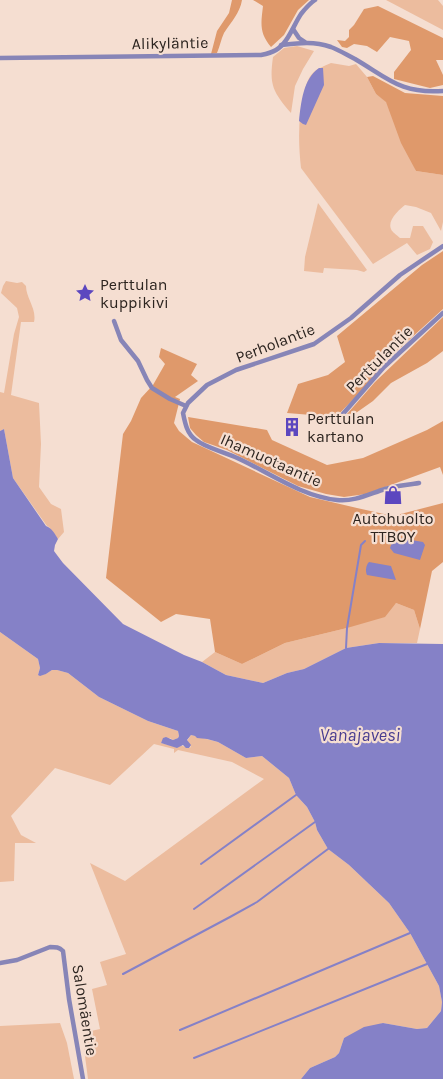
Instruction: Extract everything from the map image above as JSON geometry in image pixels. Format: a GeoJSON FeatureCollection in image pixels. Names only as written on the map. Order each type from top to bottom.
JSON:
{"type":"FeatureCollection","features":[{"type":"Feature","properties":{"kind":"street","name":"Alikyläntie"},"geometry":{"type":"LineString","coordinates":[[0,58],[260,55],[269,53],[281,45],[307,6],[315,0]]}},
{"type":"Feature","properties":{"kind":"street"},"geometry":{"type":"LineString","coordinates":[[293,29],[299,38],[305,42]]}},
{"type":"Feature","properties":{"kind":"street"},"geometry":{"type":"LineString","coordinates":[[281,45],[305,42],[329,46],[401,87],[425,92],[443,91]]}},
{"type":"Feature","properties":{"kind":"street","name":"Perholantie"},"geometry":{"type":"LineString","coordinates":[[186,406],[208,385],[236,370],[314,344],[351,318],[400,275],[443,246]]}},
{"type":"Feature","properties":{"kind":"street","name":"Perttulantie"},"geometry":{"type":"LineString","coordinates":[[335,423],[384,367],[443,313]]}},
{"type":"Feature","properties":{"kind":"street"},"geometry":{"type":"LineString","coordinates":[[114,321],[121,340],[138,361],[146,380],[152,388],[186,406]]}},
{"type":"Feature","properties":{"kind":"street","name":"Ihamuotaantie"},"geometry":{"type":"LineString","coordinates":[[186,406],[182,413],[184,421],[186,428],[195,440],[294,486],[323,497],[336,500],[355,499],[388,489],[419,483]]}},
{"type":"Feature","properties":{"kind":"street","name":"Salomäentie"},"geometry":{"type":"LineString","coordinates":[[0,963],[16,960],[50,947],[60,948],[63,951],[83,1079]]}},
{"type":"Feature","properties":{"kind":"shaded area"},"geometry":{"type":"Polygon","coordinates":[[[232,0],[242,0],[235,17],[224,33],[217,53],[211,54],[217,31],[229,13],[232,0]]]}},
{"type":"Feature","properties":{"kind":"shaded area"},"geometry":{"type":"Polygon","coordinates":[[[253,0],[309,0],[298,10],[284,35],[271,47],[264,37],[261,23],[263,6],[253,0]]]}},
{"type":"Feature","properties":{"kind":"shaded area"},"geometry":{"type":"Polygon","coordinates":[[[386,0],[438,0],[443,6],[443,30],[386,0]]]}},
{"type":"Feature","properties":{"kind":"shaded area"},"geometry":{"type":"Polygon","coordinates":[[[378,6],[443,38],[443,60],[436,60],[443,75],[443,85],[430,88],[394,79],[394,72],[411,50],[409,41],[390,37],[377,52],[367,46],[354,44],[347,48],[342,47],[337,40],[345,41],[349,37],[349,30],[364,9],[378,6]]]}},
{"type":"Feature","properties":{"kind":"shaded area"},"geometry":{"type":"Polygon","coordinates":[[[297,46],[314,51],[295,86],[291,113],[276,93],[272,81],[272,67],[273,57],[284,48],[297,46]]]}},
{"type":"Feature","properties":{"kind":"shaded area"},"geometry":{"type":"Polygon","coordinates":[[[331,63],[349,66],[356,64],[367,77],[376,94],[386,101],[416,171],[443,175],[443,222],[441,231],[431,213],[405,205],[395,215],[390,226],[400,238],[410,238],[413,226],[423,226],[433,242],[430,249],[417,255],[407,243],[373,264],[301,168],[299,128],[305,89],[312,74],[331,63]]]}},
{"type":"Feature","properties":{"kind":"shaded area"},"geometry":{"type":"Polygon","coordinates":[[[373,76],[405,93],[443,96],[443,175],[416,171],[401,143],[386,102],[376,94],[367,77],[373,76]]]}},
{"type":"Feature","properties":{"kind":"shaded area"},"geometry":{"type":"Polygon","coordinates":[[[318,203],[367,270],[364,272],[324,268],[323,273],[304,271],[305,257],[318,203]]]}},
{"type":"Feature","properties":{"kind":"shaded area"},"geometry":{"type":"Polygon","coordinates":[[[443,251],[443,309],[388,359],[370,382],[336,417],[287,413],[298,384],[328,375],[345,362],[337,336],[422,265],[443,251]]]}},
{"type":"Feature","properties":{"kind":"shaded area"},"geometry":{"type":"Polygon","coordinates":[[[6,281],[22,282],[26,286],[35,317],[34,322],[21,322],[11,395],[39,403],[41,444],[39,487],[51,504],[61,509],[64,532],[58,539],[13,478],[4,429],[0,431],[0,392],[4,393],[14,334],[19,317],[17,308],[1,293],[6,281]]]}},
{"type":"Feature","properties":{"kind":"shaded area"},"geometry":{"type":"Polygon","coordinates":[[[443,317],[443,351],[427,363],[391,383],[373,401],[353,415],[347,414],[375,382],[443,317]]]}},
{"type":"Feature","properties":{"kind":"shaded area"},"geometry":{"type":"Polygon","coordinates":[[[161,348],[197,364],[191,375],[198,381],[175,397],[180,399],[174,423],[179,431],[192,442],[310,497],[393,516],[443,503],[443,562],[432,571],[420,629],[414,610],[396,603],[385,617],[285,643],[242,664],[215,652],[210,619],[176,614],[161,622],[106,578],[123,434],[141,398],[153,385],[165,364],[159,357],[161,348]]]}},
{"type":"Feature","properties":{"kind":"shaded area"},"geometry":{"type":"Polygon","coordinates":[[[188,417],[267,430],[272,440],[327,465],[363,458],[443,421],[443,475],[440,467],[366,494],[344,497],[326,494],[298,486],[227,450],[204,442],[190,428],[188,417]]]}},
{"type":"Feature","properties":{"kind":"shaded area"},"geometry":{"type":"Polygon","coordinates":[[[396,603],[414,610],[420,629],[417,643],[379,643],[346,648],[304,669],[287,673],[263,683],[226,675],[202,662],[215,652],[242,664],[285,643],[347,628],[396,603]]]}},
{"type":"Feature","properties":{"kind":"shaded area"},"geometry":{"type":"Polygon","coordinates":[[[0,632],[38,659],[40,668],[38,675],[46,674],[52,670],[68,673],[99,697],[148,721],[178,731],[178,738],[173,740],[170,738],[161,743],[189,748],[191,747],[187,741],[191,735],[218,742],[246,758],[262,756],[289,778],[296,795],[307,807],[328,849],[349,865],[389,903],[410,933],[439,986],[442,1002],[441,1011],[427,1028],[417,1029],[383,1023],[344,1038],[339,1053],[335,1057],[310,1068],[301,1079],[88,1079],[82,1033],[100,1029],[92,989],[107,985],[100,962],[126,954],[90,863],[125,881],[264,779],[232,762],[178,750],[174,753],[174,749],[154,744],[110,785],[55,768],[11,816],[21,835],[36,843],[15,843],[14,881],[0,882],[0,632]]]}},
{"type":"Feature","properties":{"kind":"shaded area"},"geometry":{"type":"Polygon","coordinates":[[[60,1023],[67,1043],[74,1079],[0,1079],[0,1026],[60,1023]]]}},
{"type":"Feature","properties":{"kind":"water"},"geometry":{"type":"Polygon","coordinates":[[[319,68],[323,68],[324,85],[306,125],[299,121],[302,99],[309,78],[319,68]]]}},
{"type":"Feature","properties":{"kind":"water","name":"Vanajavesi"},"geometry":{"type":"Polygon","coordinates":[[[4,429],[13,478],[46,526],[52,530],[58,539],[54,551],[63,563],[123,624],[184,655],[226,675],[263,683],[287,673],[304,669],[346,648],[379,643],[443,644],[443,1079],[301,1079],[310,1068],[335,1057],[339,1053],[344,1038],[364,1027],[383,1023],[417,1029],[427,1028],[441,1011],[442,1002],[439,986],[410,933],[389,903],[349,865],[328,849],[307,807],[296,795],[289,778],[262,756],[246,758],[218,742],[191,735],[187,740],[191,745],[189,748],[183,745],[177,748],[161,743],[163,738],[166,737],[173,740],[178,738],[178,731],[148,721],[99,697],[68,673],[52,670],[46,674],[38,675],[40,668],[38,659],[0,632],[0,431],[4,429]]]}},
{"type":"Feature","properties":{"kind":"water"},"geometry":{"type":"Polygon","coordinates":[[[394,537],[423,542],[425,545],[420,560],[394,553],[390,548],[394,537]]]}},
{"type":"Feature","properties":{"kind":"water"},"geometry":{"type":"Polygon","coordinates":[[[369,562],[391,566],[396,580],[367,575],[366,568],[369,562]]]}},
{"type":"Feature","properties":{"kind":"waterway"},"geometry":{"type":"LineString","coordinates":[[346,648],[347,628],[361,545],[365,541]]}},
{"type":"Feature","properties":{"kind":"waterway"},"geometry":{"type":"LineString","coordinates":[[201,864],[296,795]]}},
{"type":"Feature","properties":{"kind":"waterway"},"geometry":{"type":"LineString","coordinates":[[194,909],[315,822]]}},
{"type":"Feature","properties":{"kind":"waterway"},"geometry":{"type":"LineString","coordinates":[[123,974],[257,902],[328,849]]}},
{"type":"Feature","properties":{"kind":"waterway"},"geometry":{"type":"LineString","coordinates":[[180,1030],[410,933]]}},
{"type":"Feature","properties":{"kind":"waterway"},"geometry":{"type":"LineString","coordinates":[[194,1058],[427,964]]}},
{"type":"Feature","properties":{"kind":"place","name":"Perttulan kuppikivi"},"geometry":{"type":"Point","coordinates":[85,293]}},
{"type":"Feature","properties":{"kind":"place","name":"Perttulan kartano"},"geometry":{"type":"Point","coordinates":[292,427]}},
{"type":"Feature","properties":{"kind":"place","name":"Autohuolto TTBOY"},"geometry":{"type":"Point","coordinates":[393,495]}}]}
